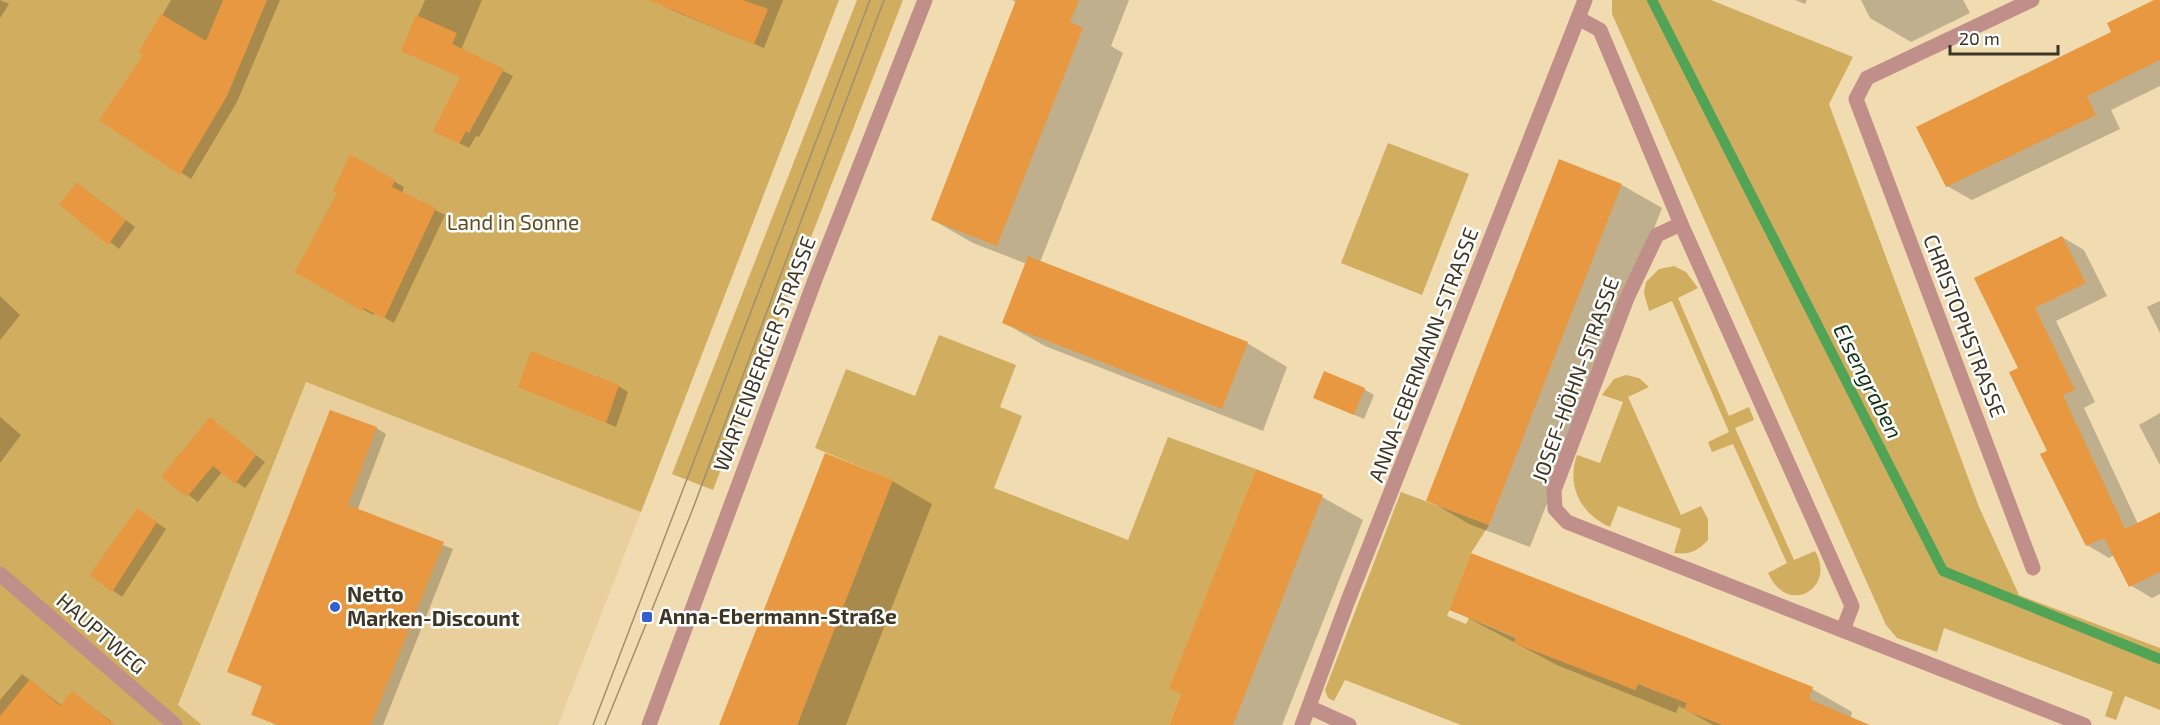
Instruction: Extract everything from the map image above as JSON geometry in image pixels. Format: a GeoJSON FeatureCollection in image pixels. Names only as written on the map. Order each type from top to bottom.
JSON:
{"type":"FeatureCollection","features":[{"type":"Feature","properties":{"kind":"street","name":"WARTENBERGER STRASSE"},"geometry":{"type":"LineString","coordinates":[[649,725],[820,266],[924,0]]}},
{"type":"Feature","properties":{"kind":"street"},"geometry":{"type":"LineString","coordinates":[[1585,0],[1578,18],[1600,30],[1681,224],[1852,606],[1843,630]]}},
{"type":"Feature","properties":{"kind":"street","name":"CHRISTOPHSTRASSE"},"geometry":{"type":"LineString","coordinates":[[2032,0],[1867,78],[1856,99],[2033,568]]}},
{"type":"Feature","properties":{"kind":"street","name":"ANNA-EBERMANN-STRASSE"},"geometry":{"type":"LineString","coordinates":[[1302,725],[1578,18]]}},
{"type":"Feature","properties":{"kind":"street","name":"JOSEF-HÖHN-STRASSE"},"geometry":{"type":"LineString","coordinates":[[1681,224],[1657,236],[1627,298],[1554,490],[1555,509],[1567,522],[2084,725]]}},
{"type":"Feature","properties":{"kind":"street","name":"HAUPTWEG"},"geometry":{"type":"LineString","coordinates":[[0,574],[175,725]]}},
{"type":"Feature","properties":{"kind":"street"},"geometry":{"type":"LineString","coordinates":[[1309,707],[1349,725]]}},
{"type":"Feature","properties":{"kind":"shaded area"},"geometry":{"type":"Polygon","coordinates":[[[306,382],[641,512],[558,725],[202,725],[178,706],[306,382]]]}},
{"type":"Feature","properties":{"kind":"green space","name":"Land in Sonne"},"geometry":{"type":"Polygon","coordinates":[[[0,0],[839,0],[641,512],[306,382],[178,705],[202,725],[0,725],[0,0]]]}},
{"type":"Feature","properties":{"kind":"green space"},"geometry":{"type":"Polygon","coordinates":[[[857,0],[903,0],[713,490],[672,474],[857,0]]]}},
{"type":"Feature","properties":{"kind":"green space"},"geometry":{"type":"Polygon","coordinates":[[[1612,0],[1711,0],[1853,57],[1829,104],[1979,507],[2019,595],[2160,648],[2160,710],[2125,696],[2116,720],[2105,716],[2113,692],[1944,628],[1937,652],[1897,638],[1886,625],[1612,14],[1612,0]]]}},
{"type":"Feature","properties":{"kind":"green space"},"geometry":{"type":"Polygon","coordinates":[[[1388,143],[1469,174],[1422,295],[1341,263],[1388,143]]]}},
{"type":"Feature","properties":{"kind":"green space"},"geometry":{"type":"Polygon","coordinates":[[[1674,266],[1686,272],[1698,288],[1678,298],[1729,416],[1749,407],[1754,420],[1735,428],[1794,560],[1815,551],[1820,564],[1820,576],[1815,586],[1807,592],[1797,595],[1787,594],[1777,586],[1768,573],[1787,563],[1733,444],[1712,452],[1708,442],[1729,432],[1672,301],[1649,311],[1644,293],[1646,282],[1659,269],[1674,266]]]}},
{"type":"Feature","properties":{"kind":"green space"},"geometry":{"type":"Polygon","coordinates":[[[939,335],[1016,365],[1000,407],[1022,416],[994,488],[1128,540],[1168,437],[1256,469],[1170,688],[1181,693],[1169,725],[797,725],[892,480],[815,448],[846,369],[915,396],[939,335]]]}},
{"type":"Feature","properties":{"kind":"green space"},"geometry":{"type":"Polygon","coordinates":[[[1626,375],[1639,378],[1649,387],[1628,397],[1681,515],[1701,506],[1708,519],[1708,540],[1693,551],[1674,553],[1681,529],[1618,506],[1610,527],[1591,515],[1578,498],[1573,478],[1577,455],[1600,463],[1623,402],[1602,395],[1614,379],[1626,375]]]}},
{"type":"Feature","properties":{"kind":"green space"},"geometry":{"type":"Polygon","coordinates":[[[1401,492],[1489,525],[1471,553],[1447,616],[1466,624],[1469,618],[1635,690],[1638,684],[1687,703],[1684,710],[1744,725],[1461,725],[1345,680],[1334,701],[1328,698],[1325,690],[1401,492]]]}},
{"type":"Feature","properties":{"kind":"building"},"geometry":{"type":"Polygon","coordinates":[[[223,0],[267,0],[227,96],[180,175],[99,120],[143,55],[139,52],[161,14],[206,41],[223,0]]]}},
{"type":"Feature","properties":{"kind":"building"},"geometry":{"type":"Polygon","coordinates":[[[649,0],[743,0],[768,9],[754,44],[649,0]]]}},
{"type":"Feature","properties":{"kind":"building"},"geometry":{"type":"Polygon","coordinates":[[[1016,0],[1079,0],[1070,22],[1083,28],[997,246],[931,220],[1016,0]]]}},
{"type":"Feature","properties":{"kind":"building"},"geometry":{"type":"Polygon","coordinates":[[[2154,0],[2160,0],[2160,60],[2087,96],[2096,115],[1946,187],[1916,127],[2111,32],[2107,23],[2154,0]]]}},
{"type":"Feature","properties":{"kind":"building"},"geometry":{"type":"Polygon","coordinates":[[[416,15],[457,33],[452,44],[504,69],[469,133],[466,131],[459,144],[433,131],[460,77],[401,51],[416,15]]]}},
{"type":"Feature","properties":{"kind":"building"},"geometry":{"type":"Polygon","coordinates":[[[350,154],[395,180],[392,187],[436,208],[384,319],[364,308],[362,311],[295,272],[337,193],[333,191],[350,154]]]}},
{"type":"Feature","properties":{"kind":"building"},"geometry":{"type":"Polygon","coordinates":[[[1559,159],[1622,184],[1489,525],[1426,501],[1559,159]]]}},
{"type":"Feature","properties":{"kind":"building"},"geometry":{"type":"Polygon","coordinates":[[[77,183],[126,220],[108,245],[59,204],[77,183]]]}},
{"type":"Feature","properties":{"kind":"building"},"geometry":{"type":"Polygon","coordinates":[[[2062,236],[2086,283],[2035,308],[2075,390],[2063,395],[2125,529],[2160,512],[2160,572],[2129,587],[2104,538],[2086,546],[2040,454],[2047,451],[2009,372],[2018,368],[1974,278],[2062,236]]]}},
{"type":"Feature","properties":{"kind":"building"},"geometry":{"type":"Polygon","coordinates":[[[1028,256],[1248,342],[1222,409],[1002,323],[1028,256]]]}},
{"type":"Feature","properties":{"kind":"building"},"geometry":{"type":"Polygon","coordinates":[[[531,351],[619,385],[606,423],[518,387],[531,351]]]}},
{"type":"Feature","properties":{"kind":"building"},"geometry":{"type":"Polygon","coordinates":[[[1324,371],[1365,388],[1354,415],[1313,398],[1324,371]]]}},
{"type":"Feature","properties":{"kind":"building","name":"Netto Marken-Discount"},"geometry":{"type":"Polygon","coordinates":[[[330,410],[377,427],[348,505],[444,542],[371,725],[278,725],[251,715],[262,686],[227,672],[330,410]]]}},
{"type":"Feature","properties":{"kind":"building"},"geometry":{"type":"Polygon","coordinates":[[[210,417],[256,455],[235,484],[213,466],[187,497],[161,477],[210,417]]]}},
{"type":"Feature","properties":{"kind":"building"},"geometry":{"type":"Polygon","coordinates":[[[825,453],[893,480],[797,725],[719,725],[825,453]]]}},
{"type":"Feature","properties":{"kind":"building"},"geometry":{"type":"Polygon","coordinates":[[[1256,469],[1323,495],[1233,725],[1169,725],[1181,693],[1169,689],[1256,469]]]}},
{"type":"Feature","properties":{"kind":"building"},"geometry":{"type":"Polygon","coordinates":[[[137,508],[157,522],[112,592],[90,575],[137,508]]]}},
{"type":"Feature","properties":{"kind":"building"},"geometry":{"type":"Polygon","coordinates":[[[1471,553],[1813,687],[1809,699],[1869,725],[1722,725],[1684,710],[1687,703],[1638,684],[1635,690],[1514,643],[1516,637],[1449,610],[1471,553]]]}},
{"type":"Feature","properties":{"kind":"building"},"geometry":{"type":"Polygon","coordinates":[[[30,679],[60,706],[72,691],[115,725],[0,725],[0,716],[30,679]]]}},
{"type":"Feature","properties":{"kind":"waterway","name":"Elsengraben"},"geometry":{"type":"LineString","coordinates":[[1652,0],[1943,571],[2160,659]]}},
{"type":"Feature","properties":{"kind":"tram line"},"geometry":{"type":"LineString","coordinates":[[593,725],[870,0]]}},
{"type":"Feature","properties":{"kind":"tram line"},"geometry":{"type":"LineString","coordinates":[[605,725],[692,511],[884,0]]}},
{"type":"Feature","properties":{"kind":"place","name":"Netto Marken-Discount"},"geometry":{"type":"Point","coordinates":[335,607]}},
{"type":"Feature","properties":{"kind":"place","name":"Anna-Ebermann-Straße"},"geometry":{"type":"Point","coordinates":[647,617]}}]}
